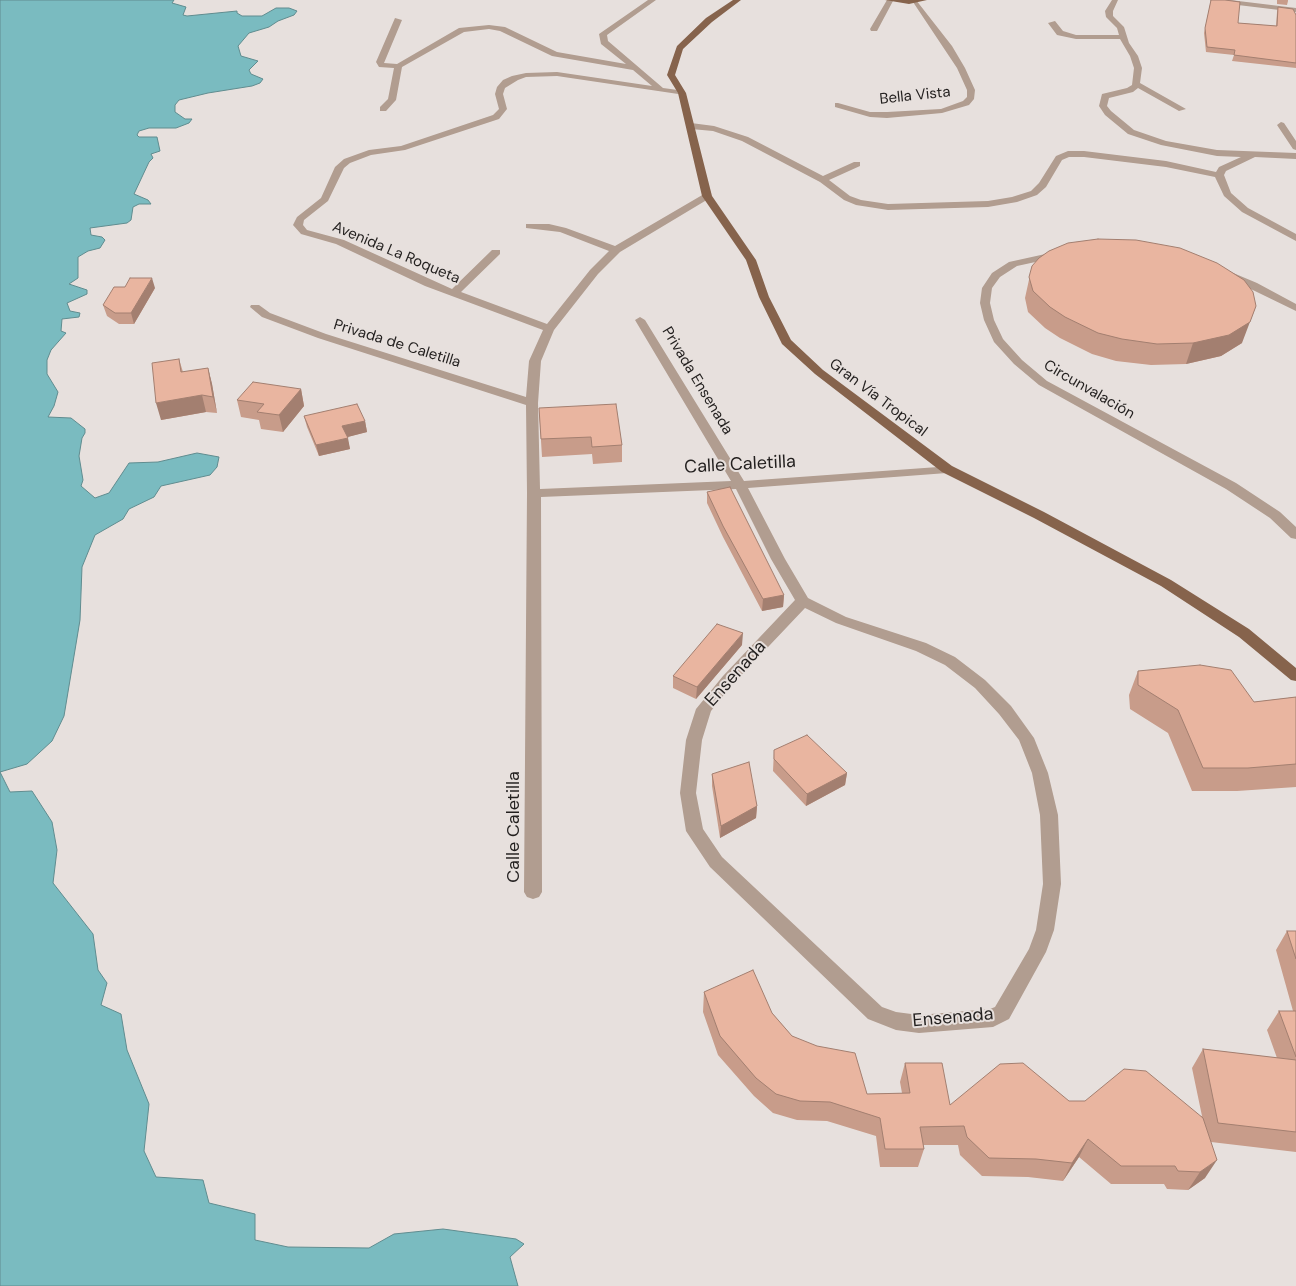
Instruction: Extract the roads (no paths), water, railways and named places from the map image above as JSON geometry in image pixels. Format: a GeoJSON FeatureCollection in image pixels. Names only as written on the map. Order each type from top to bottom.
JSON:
{"type":"FeatureCollection","features":[{"type":"Feature","properties":{"kind":"main road","name":"Gran Vía Tropical"},"geometry":{"type":"LineString","coordinates":[[738,0],[709,20],[680,48],[671,75],[682,93],[707,196],[751,260],[764,298],[786,342],[819,372],[947,469],[1039,515],[1166,583],[1244,633],[1296,676]]}},
{"type":"Feature","properties":{"kind":"main road"},"geometry":{"type":"LineString","coordinates":[[889,0],[920,1]]}},
{"type":"Feature","properties":{"kind":"street"},"geometry":{"type":"LineString","coordinates":[[653,0],[603,34],[604,42],[660,89]]}},
{"type":"Feature","properties":{"kind":"street"},"geometry":{"type":"LineString","coordinates":[[874,29],[889,0]]}},
{"type":"Feature","properties":{"kind":"street"},"geometry":{"type":"LineString","coordinates":[[1115,0],[1109,11],[1110,17],[1120,28],[1138,68],[1136,84],[1130,90],[1105,96],[1103,106],[1108,113],[1131,132],[1164,143],[1217,153],[1296,156]]}},
{"type":"Feature","properties":{"kind":"street"},"geometry":{"type":"LineString","coordinates":[[1213,0],[1296,10]]}},
{"type":"Feature","properties":{"kind":"street","name":"Bella Vista"},"geometry":{"type":"LineString","coordinates":[[838,105],[870,114],[887,115],[942,111],[966,103],[971,97],[971,90],[961,68],[920,1]]}},
{"type":"Feature","properties":{"kind":"street"},"geometry":{"type":"LineString","coordinates":[[398,20],[380,62],[387,67],[398,66],[454,33],[462,30],[489,27],[502,29],[555,54],[635,68]]}},
{"type":"Feature","properties":{"kind":"street"},"geometry":{"type":"LineString","coordinates":[[1052,23],[1060,33],[1076,37],[1123,37]]}},
{"type":"Feature","properties":{"kind":"street"},"geometry":{"type":"LineString","coordinates":[[382,109],[392,100],[398,66]]}},
{"type":"Feature","properties":{"kind":"street","name":"Avenida La Roqueta"},"geometry":{"type":"LineString","coordinates":[[549,329],[453,294],[340,242],[304,232],[298,225],[300,219],[324,199],[340,167],[347,161],[369,153],[402,148],[496,117],[503,109],[500,94],[501,88],[506,82],[515,78],[533,74],[557,74],[682,93]]}},
{"type":"Feature","properties":{"kind":"street"},"geometry":{"type":"LineString","coordinates":[[1136,84],[1182,109]]}},
{"type":"Feature","properties":{"kind":"street"},"geometry":{"type":"LineString","coordinates":[[1281,125],[1296,147]]}},
{"type":"Feature","properties":{"kind":"street"},"geometry":{"type":"LineString","coordinates":[[691,126],[714,129],[745,139],[822,180],[847,198],[859,203],[888,207],[921,208],[988,204],[1014,200],[1043,186],[1059,158],[1063,155],[1074,153],[1166,164],[1219,175]]}},
{"type":"Feature","properties":{"kind":"street"},"geometry":{"type":"LineString","coordinates":[[1252,155],[1222,169],[1219,175],[1227,194],[1245,210],[1296,238]]}},
{"type":"Feature","properties":{"kind":"street"},"geometry":{"type":"LineString","coordinates":[[822,180],[857,164]]}},
{"type":"Feature","properties":{"kind":"street","name":"Calle Caletilla"},"geometry":{"type":"LineString","coordinates":[[532,892],[534,492],[532,403],[535,361],[549,329],[594,272],[616,250],[707,196]]}},
{"type":"Feature","properties":{"kind":"street"},"geometry":{"type":"LineString","coordinates":[[529,226],[563,230],[616,250]]}},
{"type":"Feature","properties":{"kind":"street"},"geometry":{"type":"LineString","coordinates":[[453,294],[496,252]]}},
{"type":"Feature","properties":{"kind":"street","name":"Circunvalación"},"geometry":{"type":"LineString","coordinates":[[1067,253],[1034,258],[1013,264],[996,275],[987,288],[985,303],[989,320],[998,340],[1018,362],[1043,383],[1231,486],[1275,515],[1296,535]]}},
{"type":"Feature","properties":{"kind":"street"},"geometry":{"type":"LineString","coordinates":[[1216,270],[1253,285],[1296,308]]}},
{"type":"Feature","properties":{"kind":"street","name":"Privada de Caletilla"},"geometry":{"type":"LineString","coordinates":[[256,307],[266,315],[322,336],[532,403]]}},
{"type":"Feature","properties":{"kind":"street","name":"Privada Ensenada"},"geometry":{"type":"LineString","coordinates":[[640,320],[740,485]]}},
{"type":"Feature","properties":{"kind":"street","name":"Calle Caletilla"},"geometry":{"type":"LineString","coordinates":[[534,492],[740,485],[947,469]]}},
{"type":"Feature","properties":{"kind":"street"},"geometry":{"type":"LineString","coordinates":[[740,485],[778,559],[803,601]]}},
{"type":"Feature","properties":{"kind":"street","name":"Ensenada"},"geometry":{"type":"LineString","coordinates":[[803,601],[841,620],[921,646],[950,661],[980,684],[1005,710],[1026,738],[1040,773],[1049,815],[1052,884],[1045,930],[1037,952],[1002,1014],[993,1018],[918,1024],[896,1021],[875,1013],[716,862],[695,830],[688,793],[694,740],[704,709],[728,680],[803,601]]}},
{"type":"Feature","properties":{"kind":"water"},"geometry":{"type":"Polygon","coordinates":[[[0,0],[174,0],[172,3],[186,7],[183,15],[187,16],[237,11],[242,16],[262,16],[276,8],[289,8],[297,11],[294,15],[278,21],[269,27],[249,33],[238,46],[241,56],[258,61],[249,70],[251,74],[263,79],[260,83],[179,100],[175,105],[175,112],[185,119],[192,119],[189,123],[176,128],[149,128],[139,131],[137,135],[139,137],[157,137],[160,151],[151,154],[153,158],[149,162],[134,194],[148,200],[151,204],[139,204],[133,207],[131,220],[127,223],[90,228],[91,235],[102,237],[105,240],[100,248],[88,251],[78,257],[78,278],[69,284],[87,290],[87,294],[67,303],[70,311],[80,313],[79,317],[62,319],[61,331],[66,333],[51,350],[47,360],[47,374],[58,392],[48,417],[71,418],[85,429],[79,456],[83,480],[81,486],[95,498],[109,493],[129,463],[158,462],[197,453],[219,457],[217,467],[210,475],[161,486],[154,497],[129,509],[123,519],[95,535],[82,567],[80,620],[64,716],[52,741],[27,764],[0,772],[0,0]]]}},
{"type":"Feature","properties":{"kind":"water"},"geometry":{"type":"Polygon","coordinates":[[[0,772],[10,792],[32,791],[52,822],[57,850],[53,883],[93,934],[98,970],[107,983],[101,1005],[121,1014],[127,1050],[149,1104],[144,1151],[156,1177],[203,1180],[209,1203],[255,1214],[255,1240],[288,1247],[369,1248],[394,1234],[443,1229],[516,1239],[524,1244],[510,1257],[518,1286],[0,1286],[0,772]]]}}]}
